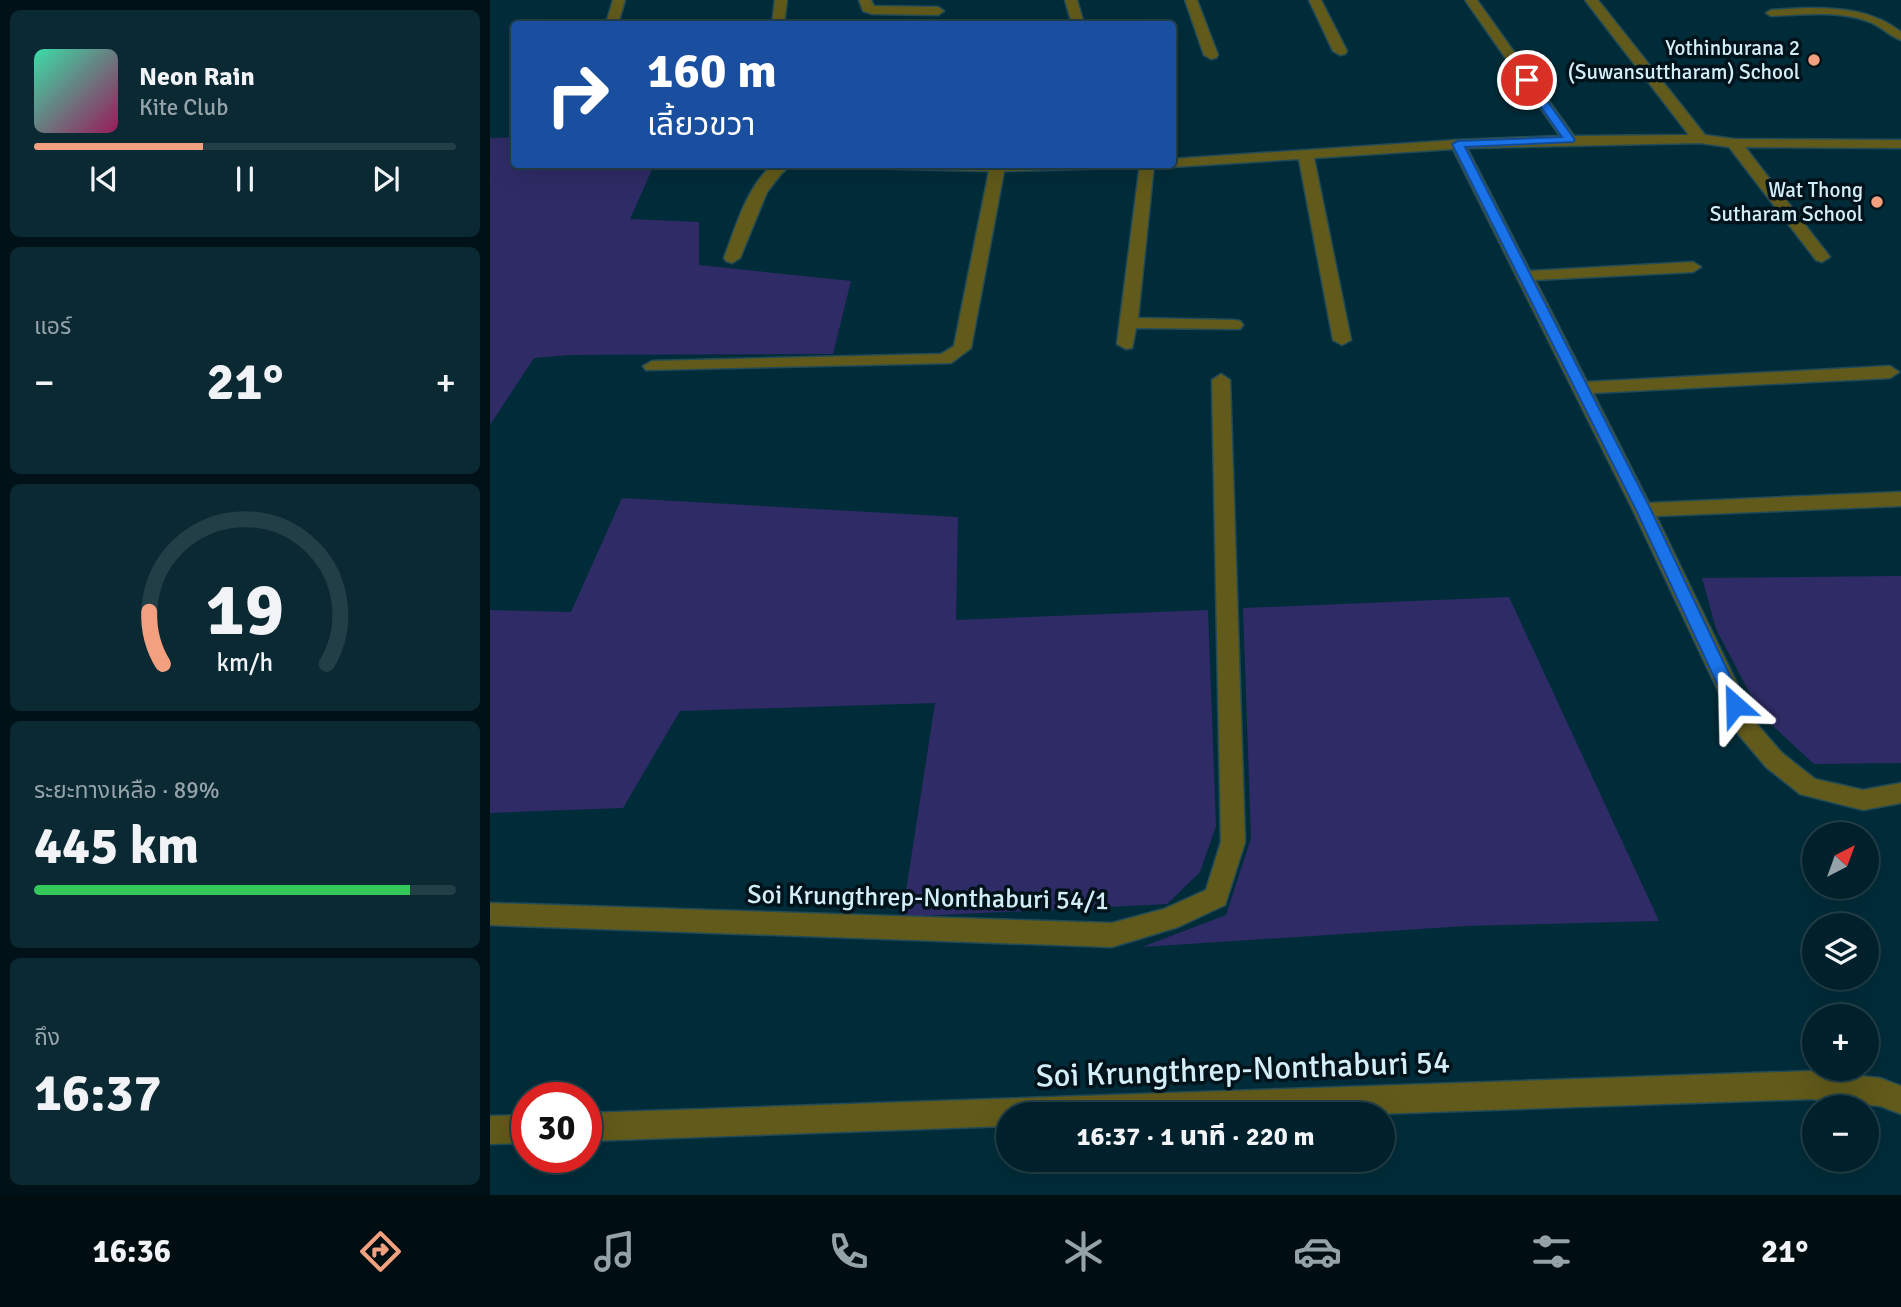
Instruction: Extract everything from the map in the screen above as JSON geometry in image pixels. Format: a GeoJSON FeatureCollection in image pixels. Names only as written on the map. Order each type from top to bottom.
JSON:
{"type":"FeatureCollection","features":[{"type":"Feature","properties":{"kind":"street"},"geometry":{"type":"LineString","coordinates":[[612,21],[619,0]]}},
{"type":"Feature","properties":{"kind":"street"},"geometry":{"type":"LineString","coordinates":[[778,21],[781,0]]}},
{"type":"Feature","properties":{"kind":"street"},"geometry":{"type":"LineString","coordinates":[[865,0],[866,8],[872,10],[938,11]]}},
{"type":"Feature","properties":{"kind":"street"},"geometry":{"type":"LineString","coordinates":[[1071,0],[1077,21]]}},
{"type":"Feature","properties":{"kind":"street"},"geometry":{"type":"LineString","coordinates":[[1191,0],[1211,55]]}},
{"type":"Feature","properties":{"kind":"street"},"geometry":{"type":"LineString","coordinates":[[1315,0],[1340,51]]}},
{"type":"Feature","properties":{"kind":"street"},"geometry":{"type":"LineString","coordinates":[[1471,0],[1570,140]]}},
{"type":"Feature","properties":{"kind":"street"},"geometry":{"type":"LineString","coordinates":[[1591,0],[1700,139]]}},
{"type":"Feature","properties":{"kind":"street"},"geometry":{"type":"LineString","coordinates":[[1176,163],[1458,144],[1570,140],[1700,139],[1734,144],[1901,144]]}},
{"type":"Feature","properties":{"kind":"street"},"geometry":{"type":"LineString","coordinates":[[1458,144],[1643,510],[1747,729],[1774,760],[1808,787],[1863,800],[1901,793]]}},
{"type":"Feature","properties":{"kind":"street"},"geometry":{"type":"LineString","coordinates":[[1734,144],[1822,257]]}},
{"type":"Feature","properties":{"kind":"street"},"geometry":{"type":"LineString","coordinates":[[1306,155],[1342,340]]}},
{"type":"Feature","properties":{"kind":"street"},"geometry":{"type":"LineString","coordinates":[[732,258],[756,199],[777,168]]}},
{"type":"Feature","properties":{"kind":"street"},"geometry":{"type":"LineString","coordinates":[[652,366],[945,359],[962,348],[997,168]]}},
{"type":"Feature","properties":{"kind":"street"},"geometry":{"type":"LineString","coordinates":[[1126,344],[1147,168]]}},
{"type":"Feature","properties":{"kind":"street"},"geometry":{"type":"LineString","coordinates":[[1523,275],[1693,267]]}},
{"type":"Feature","properties":{"kind":"street"},"geometry":{"type":"LineString","coordinates":[[1128,323],[1234,325]]}},
{"type":"Feature","properties":{"kind":"street"},"geometry":{"type":"LineString","coordinates":[[1579,388],[1890,372]]}},
{"type":"Feature","properties":{"kind":"street","name":"Soi Krungthrep-Nonthaburi 54/1"},"geometry":{"type":"LineString","coordinates":[[490,914],[1112,935],[1169,919],[1216,897],[1233,842],[1221,380]]}},
{"type":"Feature","properties":{"kind":"street"},"geometry":{"type":"LineString","coordinates":[[1643,510],[1901,499]]}},
{"type":"Feature","properties":{"kind":"street","name":"Soi Krungthrep-Nonthaburi 54"},"geometry":{"type":"LineString","coordinates":[[602,1125],[1811,1085],[1880,1092],[1901,1100]]}},
{"type":"Feature","properties":{"kind":"street"},"geometry":{"type":"LineString","coordinates":[[490,1130],[511,1129]]}},
{"type":"Feature","properties":{"kind":"lane"},"geometry":{"type":"LineString","coordinates":[[1771,13],[1848,12],[1884,23],[1901,37]]}},
{"type":"Feature","properties":{"kind":"shaded area"},"geometry":{"type":"Polygon","coordinates":[[[511,137],[511,168],[653,168],[630,219],[699,222],[699,265],[851,281],[833,354],[570,355],[534,358],[490,425],[490,138],[511,137]]]}},
{"type":"Feature","properties":{"kind":"shaded area"},"geometry":{"type":"Polygon","coordinates":[[[622,498],[958,517],[956,620],[1208,610],[1216,826],[1200,872],[1167,904],[902,917],[935,703],[680,711],[623,808],[490,813],[490,610],[571,612],[622,498]]]}},
{"type":"Feature","properties":{"kind":"shaded area"},"geometry":{"type":"Polygon","coordinates":[[[1901,576],[1901,763],[1814,764],[1761,715],[1716,629],[1702,578],[1901,576]]]}},
{"type":"Feature","properties":{"kind":"shaded area"},"geometry":{"type":"Polygon","coordinates":[[[1509,597],[1659,921],[1466,926],[1142,947],[1226,915],[1251,838],[1243,608],[1509,597]]]}},
{"type":"Feature","properties":{"kind":"place","name":"Yothinburana 2 (Suwansuttharam) School"},"geometry":{"type":"Point","coordinates":[1814,60]}},
{"type":"Feature","properties":{"kind":"place","name":"Wat Thong Sutharam School"},"geometry":{"type":"Point","coordinates":[1877,202]}},
{"type":"Feature","properties":{"kind":"route"},"geometry":{"type":"LineString","coordinates":[[1527,80],[1570,140],[1458,144],[1643,510],[1735,705]]}}]}
